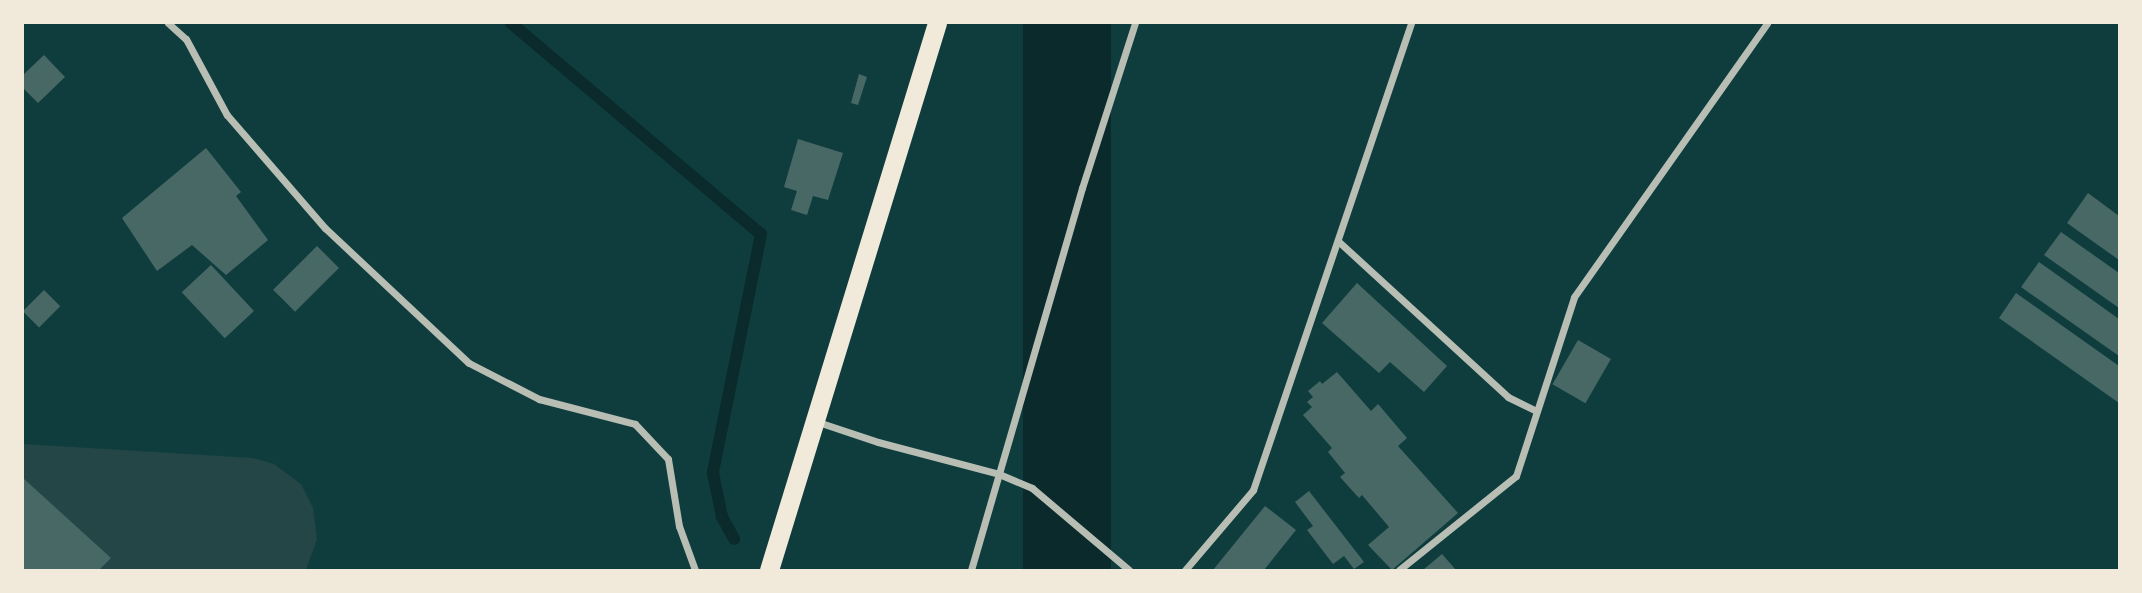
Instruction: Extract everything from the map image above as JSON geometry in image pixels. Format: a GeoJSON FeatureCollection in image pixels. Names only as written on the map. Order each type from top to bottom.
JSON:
{"type":"FeatureCollection","features":[{"type":"Feature","properties":{"kind":"highway"},"geometry":{"type":"LineString","coordinates":[[769,570],[937,23]]}},
{"type":"Feature","properties":{"kind":"street"},"geometry":{"type":"LineString","coordinates":[[168,23],[186,39],[227,116],[325,228],[469,363],[539,399],[635,424],[668,459],[679,526],[695,570]]}},
{"type":"Feature","properties":{"kind":"street"},"geometry":{"type":"LineString","coordinates":[[971,570],[1082,188],[1135,23]]}},
{"type":"Feature","properties":{"kind":"street"},"geometry":{"type":"LineString","coordinates":[[1185,570],[1253,491],[1411,23]]}},
{"type":"Feature","properties":{"kind":"street"},"geometry":{"type":"LineString","coordinates":[[1399,570],[1516,476],[1574,297],[1767,23]]}},
{"type":"Feature","properties":{"kind":"street"},"geometry":{"type":"LineString","coordinates":[[1338,242],[1508,397],[1537,411]]}},
{"type":"Feature","properties":{"kind":"street"},"geometry":{"type":"LineString","coordinates":[[815,420],[878,442],[999,474],[1032,488],[1129,570]]}},
{"type":"Feature","properties":{"kind":"shaded area"},"geometry":{"type":"Polygon","coordinates":[[[1023,23],[1111,23],[1111,570],[1023,570],[1023,23]]]}},
{"type":"Feature","properties":{"kind":"shaded area"},"geometry":{"type":"Polygon","coordinates":[[[23,444],[253,458],[274,464],[301,484],[313,508],[317,539],[306,570],[23,570],[23,444]]]}},
{"type":"Feature","properties":{"kind":"building"},"geometry":{"type":"Polygon","coordinates":[[[44,55],[65,77],[38,103],[23,88],[23,75],[44,55]]]}},
{"type":"Feature","properties":{"kind":"building"},"geometry":{"type":"Polygon","coordinates":[[[859,74],[867,77],[858,105],[851,103],[859,74]]]}},
{"type":"Feature","properties":{"kind":"building"},"geometry":{"type":"Polygon","coordinates":[[[798,139],[843,153],[828,200],[813,196],[807,215],[791,210],[797,191],[784,187],[798,139]]]}},
{"type":"Feature","properties":{"kind":"building"},"geometry":{"type":"Polygon","coordinates":[[[206,148],[241,192],[236,196],[268,240],[226,275],[192,245],[157,271],[122,218],[206,148]]]}},
{"type":"Feature","properties":{"kind":"building"},"geometry":{"type":"Polygon","coordinates":[[[2088,193],[2119,216],[2119,260],[2067,223],[2088,193]]]}},
{"type":"Feature","properties":{"kind":"building"},"geometry":{"type":"Polygon","coordinates":[[[2061,232],[2119,273],[2119,308],[2044,255],[2061,232]]]}},
{"type":"Feature","properties":{"kind":"building"},"geometry":{"type":"Polygon","coordinates":[[[317,246],[339,268],[295,312],[273,290],[317,246]]]}},
{"type":"Feature","properties":{"kind":"building"},"geometry":{"type":"Polygon","coordinates":[[[2039,262],[2119,319],[2119,356],[2021,287],[2039,262]]]}},
{"type":"Feature","properties":{"kind":"building"},"geometry":{"type":"Polygon","coordinates":[[[211,265],[254,311],[225,338],[182,292],[211,265]]]}},
{"type":"Feature","properties":{"kind":"building"},"geometry":{"type":"Polygon","coordinates":[[[1357,283],[1447,366],[1424,392],[1390,362],[1379,373],[1322,323],[1357,283]]]}},
{"type":"Feature","properties":{"kind":"building"},"geometry":{"type":"Polygon","coordinates":[[[44,290],[60,306],[39,327],[23,311],[44,290]]]}},
{"type":"Feature","properties":{"kind":"building"},"geometry":{"type":"Polygon","coordinates":[[[2016,293],[2119,366],[2119,403],[1999,318],[2016,293]]]}},
{"type":"Feature","properties":{"kind":"building"},"geometry":{"type":"Polygon","coordinates":[[[1578,340],[1611,359],[1585,403],[1552,384],[1578,340]]]}},
{"type":"Feature","properties":{"kind":"building"},"geometry":{"type":"Polygon","coordinates":[[[1337,372],[1371,411],[1378,404],[1407,438],[1398,446],[1458,513],[1392,570],[1368,545],[1389,527],[1362,495],[1359,498],[1340,477],[1345,473],[1328,452],[1332,448],[1303,415],[1312,407],[1307,402],[1313,397],[1308,391],[1337,372]]]}},
{"type":"Feature","properties":{"kind":"building"},"geometry":{"type":"Polygon","coordinates":[[[23,478],[111,558],[99,570],[23,570],[23,478]]]}},
{"type":"Feature","properties":{"kind":"building"},"geometry":{"type":"Polygon","coordinates":[[[1309,491],[1364,562],[1354,569],[1344,556],[1333,564],[1307,530],[1313,526],[1295,502],[1309,491]]]}},
{"type":"Feature","properties":{"kind":"building"},"geometry":{"type":"Polygon","coordinates":[[[1265,506],[1296,530],[1264,570],[1213,570],[1265,506]]]}},
{"type":"Feature","properties":{"kind":"building"},"geometry":{"type":"Polygon","coordinates":[[[1442,554],[1456,570],[1423,570],[1442,554]]]}},
{"type":"Feature","properties":{"kind":"waterway"},"geometry":{"type":"LineString","coordinates":[[511,23],[761,234],[713,473],[722,517],[734,539]]}}]}
